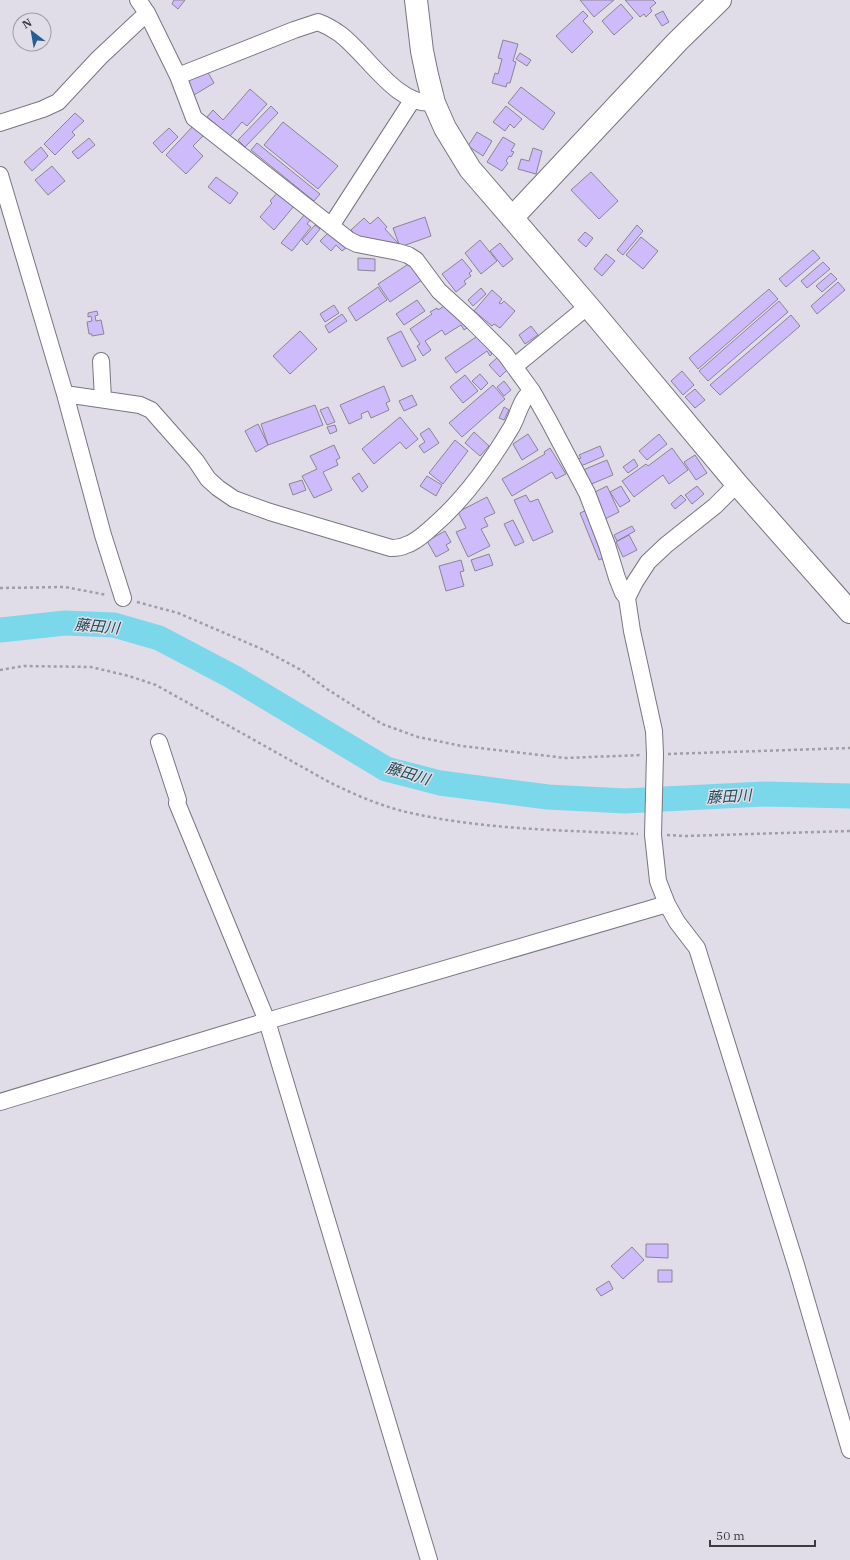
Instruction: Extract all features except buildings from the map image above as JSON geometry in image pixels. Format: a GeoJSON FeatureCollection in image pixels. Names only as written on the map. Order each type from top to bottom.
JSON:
{"type":"FeatureCollection","features":[{"type":"Feature","properties":{"kind":"street"},"geometry":{"type":"LineString","coordinates":[[331,226],[424,101],[427,75],[423,57],[416,0]]}},
{"type":"Feature","properties":{"kind":"street"},"geometry":{"type":"LineString","coordinates":[[512,218],[677,42],[720,0]]}},
{"type":"Feature","properties":{"kind":"street"},"geometry":{"type":"LineString","coordinates":[[0,123],[43,109],[58,102],[99,58],[142,6],[178,76],[194,118],[331,226],[357,244],[403,253],[416,260],[439,291],[506,354],[532,391],[586,493],[607,545],[617,578],[623,593],[628,598]]}},
{"type":"Feature","properties":{"kind":"street"},"geometry":{"type":"LineString","coordinates":[[178,76],[318,22],[341,35],[395,88],[402,93],[424,101],[446,128],[470,169],[588,306],[737,484],[850,612]]}},
{"type":"Feature","properties":{"kind":"street"},"geometry":{"type":"LineString","coordinates":[[0,175],[65,394],[102,535],[123,598]]}},
{"type":"Feature","properties":{"kind":"street"},"geometry":{"type":"LineString","coordinates":[[515,366],[588,306]]}},
{"type":"Feature","properties":{"kind":"street"},"geometry":{"type":"LineString","coordinates":[[101,361],[103,399]]}},
{"type":"Feature","properties":{"kind":"street"},"geometry":{"type":"LineString","coordinates":[[65,394],[140,405],[151,410],[196,461],[208,479],[234,499],[270,512],[391,548],[407,545],[418,539],[446,516],[463,498],[503,441],[512,426],[524,399],[532,391]]}},
{"type":"Feature","properties":{"kind":"street"},"geometry":{"type":"LineString","coordinates":[[737,484],[715,506],[666,545],[648,562],[635,582],[628,598],[632,631],[654,731],[655,754],[653,835],[658,881],[667,904],[677,922],[697,948],[796,1265],[850,1450]]}},
{"type":"Feature","properties":{"kind":"street"},"geometry":{"type":"LineString","coordinates":[[158,742],[178,800],[177,803],[267,1021],[428,1560]]}},
{"type":"Feature","properties":{"kind":"street"},"geometry":{"type":"LineString","coordinates":[[0,1102],[267,1021],[667,904]]}},
{"type":"Feature","properties":{"kind":"path"},"geometry":{"type":"LineString","coordinates":[[0,588],[65,587],[123,598],[178,613],[264,650],[301,670],[327,689],[382,724],[418,737],[462,746],[566,758],[850,748]]}},
{"type":"Feature","properties":{"kind":"path"},"geometry":{"type":"LineString","coordinates":[[0,670],[24,666],[91,667],[129,676],[156,685],[329,782],[354,794],[388,807],[411,813],[491,826],[653,835],[685,836],[850,831]]}},
{"type":"Feature","properties":{"kind":"waterway","name":"藤田川"},"geometry":{"type":"LineString","coordinates":[[0,630],[65,623],[114,625],[159,638],[233,677],[386,769],[440,783],[548,797],[625,801],[765,794],[850,796]]}}]}
